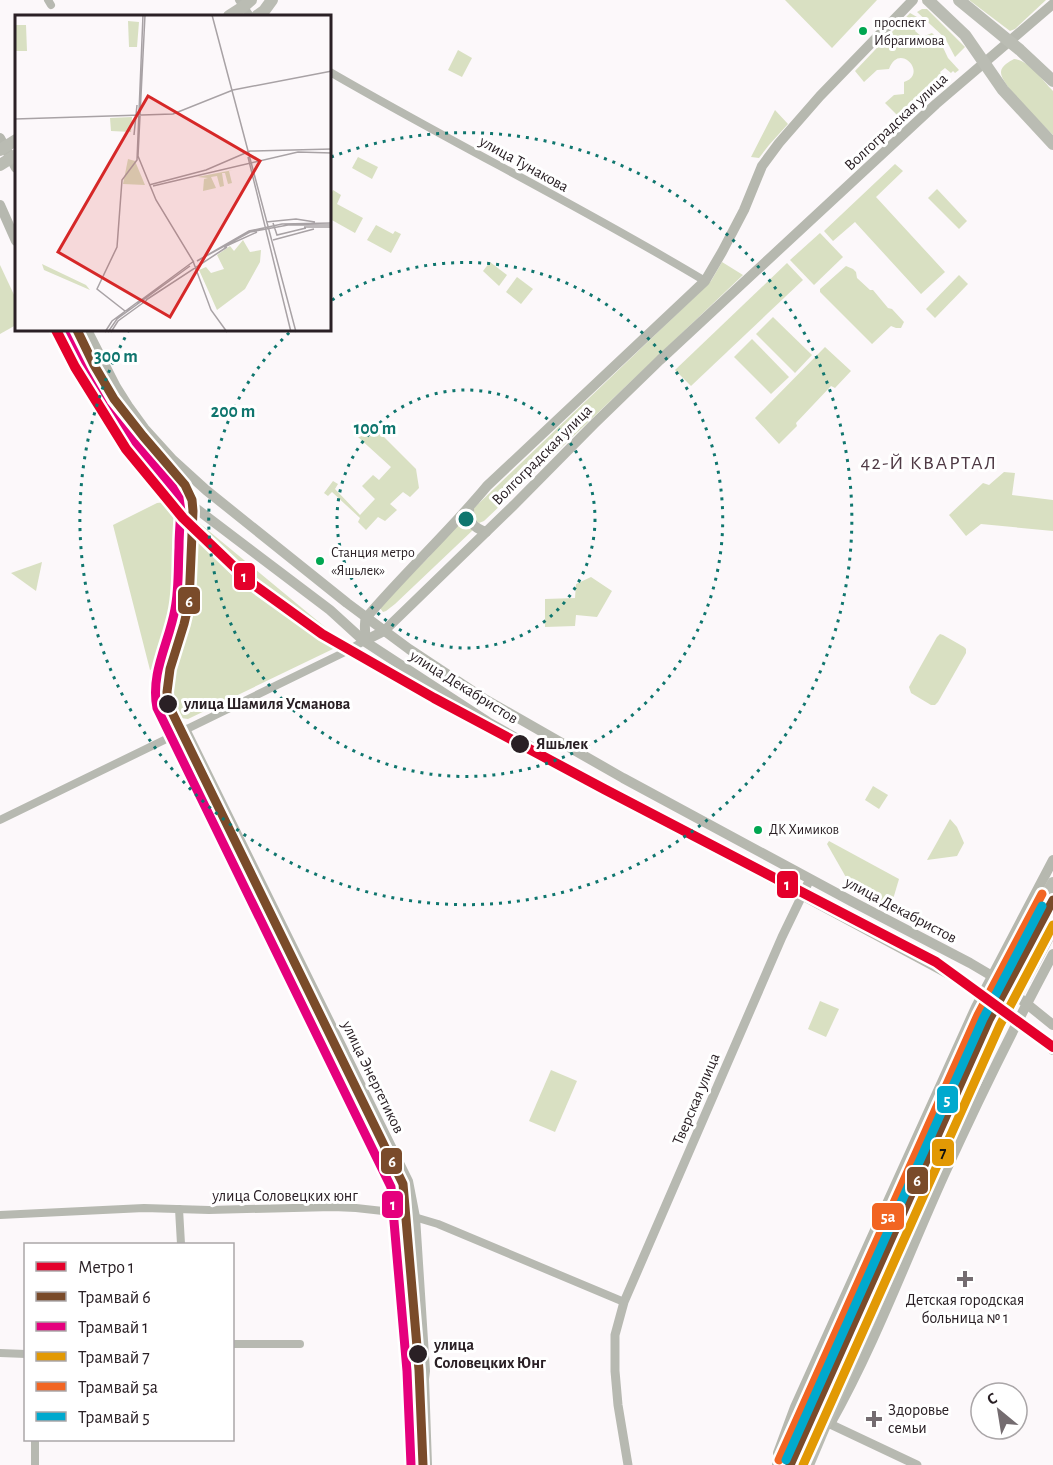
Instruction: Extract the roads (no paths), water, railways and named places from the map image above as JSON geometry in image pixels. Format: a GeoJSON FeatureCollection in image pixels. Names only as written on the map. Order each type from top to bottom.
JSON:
{"type":"FeatureCollection","features":[{"type":"Feature","properties":{"kind":"main road"},"geometry":{"type":"LineString","coordinates":[[258,15],[272,0]]}},
{"type":"Feature","properties":{"kind":"main road","name":"Волгоградская улица"},"geometry":{"type":"LineString","coordinates":[[366,618],[501,472],[705,281],[744,210],[762,166],[779,143],[820,96],[913,0]]}},
{"type":"Feature","properties":{"kind":"main road"},"geometry":{"type":"LineString","coordinates":[[928,0],[965,34],[1003,90],[1053,144]]}},
{"type":"Feature","properties":{"kind":"main road"},"geometry":{"type":"LineString","coordinates":[[959,0],[1020,50],[1053,81]]}},
{"type":"Feature","properties":{"kind":"main road","name":"Волгоградская улица"},"geometry":{"type":"LineString","coordinates":[[364,641],[384,631],[660,360],[908,130],[1053,4]]}},
{"type":"Feature","properties":{"kind":"main road"},"geometry":{"type":"LineString","coordinates":[[231,15],[246,6]]}},
{"type":"Feature","properties":{"kind":"main road"},"geometry":{"type":"LineString","coordinates":[[0,165],[15,161],[2,145]]}},
{"type":"Feature","properties":{"kind":"main road"},"geometry":{"type":"LineString","coordinates":[[0,205],[15,239]]}},
{"type":"Feature","properties":{"kind":"main road","name":"улица Декабристов"},"geometry":{"type":"LineString","coordinates":[[62,332],[83,375],[112,424],[124,441],[152,471],[170,488],[330,610],[364,641],[489,722],[610,792],[962,981],[1019,1021],[1053,1050]]}},
{"type":"Feature","properties":{"kind":"main road","name":"улица Декабристов"},"geometry":{"type":"LineString","coordinates":[[88,332],[128,406],[144,429],[173,460],[206,490],[366,618],[409,649],[493,703],[623,778],[970,963],[992,976],[1053,1025]]}},
{"type":"Feature","properties":{"kind":"main road"},"geometry":{"type":"LineString","coordinates":[[469,508],[469,519],[478,529],[486,532]]}},
{"type":"Feature","properties":{"kind":"main road"},"geometry":{"type":"LineString","coordinates":[[364,641],[366,618]]}},
{"type":"Feature","properties":{"kind":"main road"},"geometry":{"type":"LineString","coordinates":[[776,1465],[795,1407],[972,1014],[1053,860]]}},
{"type":"Feature","properties":{"kind":"main road"},"geometry":{"type":"LineString","coordinates":[[1014,956],[1053,883]]}},
{"type":"Feature","properties":{"kind":"main road"},"geometry":{"type":"LineString","coordinates":[[1031,969],[1053,928]]}},
{"type":"Feature","properties":{"kind":"main road"},"geometry":{"type":"LineString","coordinates":[[818,1442],[831,1424],[865,1357],[984,1089],[1053,954]]}},
{"type":"Feature","properties":{"kind":"main road"},"geometry":{"type":"LineString","coordinates":[[776,1465],[851,1311],[983,1016]]}},
{"type":"Feature","properties":{"kind":"main road"},"geometry":{"type":"LineString","coordinates":[[808,1465],[868,1323],[999,1028]]}},
{"type":"Feature","properties":{"kind":"street","name":"улица Тунакова"},"geometry":{"type":"LineString","coordinates":[[332,73],[445,137],[508,169],[705,281]]}},
{"type":"Feature","properties":{"kind":"street"},"geometry":{"type":"LineString","coordinates":[[0,820],[364,641]]}},
{"type":"Feature","properties":{"kind":"street","name":"улица Энергетиков"},"geometry":{"type":"LineString","coordinates":[[186,729],[409,1181],[416,1216],[426,1371],[428,1465]]}},
{"type":"Feature","properties":{"kind":"street","name":"Тверская улица"},"geometry":{"type":"LineString","coordinates":[[628,1465],[615,1371],[615,1335],[624,1302],[782,937],[810,879]]}},
{"type":"Feature","properties":{"kind":"street","name":"улица Соловецких юнг"},"geometry":{"type":"LineString","coordinates":[[0,1215],[144,1208],[209,1210],[333,1207],[395,1212],[438,1224],[624,1302]]}},
{"type":"Feature","properties":{"kind":"street"},"geometry":{"type":"LineString","coordinates":[[179,1209],[181,1243]]}},
{"type":"Feature","properties":{"kind":"street"},"geometry":{"type":"LineString","coordinates":[[395,1212],[411,1465]]}},
{"type":"Feature","properties":{"kind":"street"},"geometry":{"type":"LineString","coordinates":[[234,1344],[300,1344]]}},
{"type":"Feature","properties":{"kind":"street"},"geometry":{"type":"LineString","coordinates":[[0,1353],[24,1354]]}},
{"type":"Feature","properties":{"kind":"street"},"geometry":{"type":"LineString","coordinates":[[831,1424],[917,1465]]}},
{"type":"Feature","properties":{"kind":"street"},"geometry":{"type":"LineString","coordinates":[[35,1441],[35,1465]]}},
{"type":"Feature","properties":{"kind":"tunnel"},"geometry":{"type":"LineString","coordinates":[[983,1016],[1014,956]]}},
{"type":"Feature","properties":{"kind":"tunnel"},"geometry":{"type":"LineString","coordinates":[[999,1028],[1031,969]]}},
{"type":"Feature","properties":{"kind":"metro line","name":"1"},"geometry":{"type":"LineString","coordinates":[[57,332],[75,367],[126,449],[183,518],[250,582],[322,634],[434,698],[604,789],[936,962],[1053,1047]]}},
{"type":"Feature","properties":{"kind":"tram line","name":"6"},"geometry":{"type":"LineString","coordinates":[[78,332],[114,399],[185,485],[192,500],[189,603],[170,669],[168,704],[403,1184],[419,1370],[423,1465]]}},
{"type":"Feature","properties":{"kind":"tram line","name":"1"},"geometry":{"type":"LineString","coordinates":[[66,335],[104,406],[179,498],[181,511],[177,594],[172,622],[158,670],[157,708],[391,1187],[407,1371],[411,1465]]}},
{"type":"Feature","properties":{"kind":"tram line","name":"5а"},"geometry":{"type":"LineString","coordinates":[[779,1460],[978,1015],[1042,894]]}},
{"type":"Feature","properties":{"kind":"tram line","name":"6"},"geometry":{"type":"LineString","coordinates":[[790,1465],[989,1020],[1053,900]]}},
{"type":"Feature","properties":{"kind":"tram line","name":"5"},"geometry":{"type":"LineString","coordinates":[[786,1460],[983,1019],[1042,906]]}},
{"type":"Feature","properties":{"kind":"tram line","name":"7"},"geometry":{"type":"LineString","coordinates":[[803,1465],[1000,1025],[1053,925]]}},
{"type":"Feature","properties":{"kind":"place","name":"проспект Ибрагимова"},"geometry":{"type":"Point","coordinates":[863,31]}},
{"type":"Feature","properties":{"kind":"place","name":"Станция метро «Яшьлек»"},"geometry":{"type":"Point","coordinates":[320,561]}},
{"type":"Feature","properties":{"kind":"place","name":"улица Шамиля Усманова"},"geometry":{"type":"Point","coordinates":[168,704]}},
{"type":"Feature","properties":{"kind":"place","name":"Яшьлек"},"geometry":{"type":"Point","coordinates":[520,744]}},
{"type":"Feature","properties":{"kind":"place","name":"ДК Химиков"},"geometry":{"type":"Point","coordinates":[758,830]}},
{"type":"Feature","properties":{"kind":"place","name":"Детская городская больница № 1"},"geometry":{"type":"Point","coordinates":[965,1279]}},
{"type":"Feature","properties":{"kind":"place","name":"улица Соловецких Юнг"},"geometry":{"type":"Point","coordinates":[418,1354]}},
{"type":"Feature","properties":{"kind":"place","name":"Здоровье семьи"},"geometry":{"type":"Point","coordinates":[874,1419]}},
{"type":"Feature","properties":{"kind":"district","name":"42-Й КВАРТАЛ"},"geometry":{"type":"Point","coordinates":[929,463]}}]}
